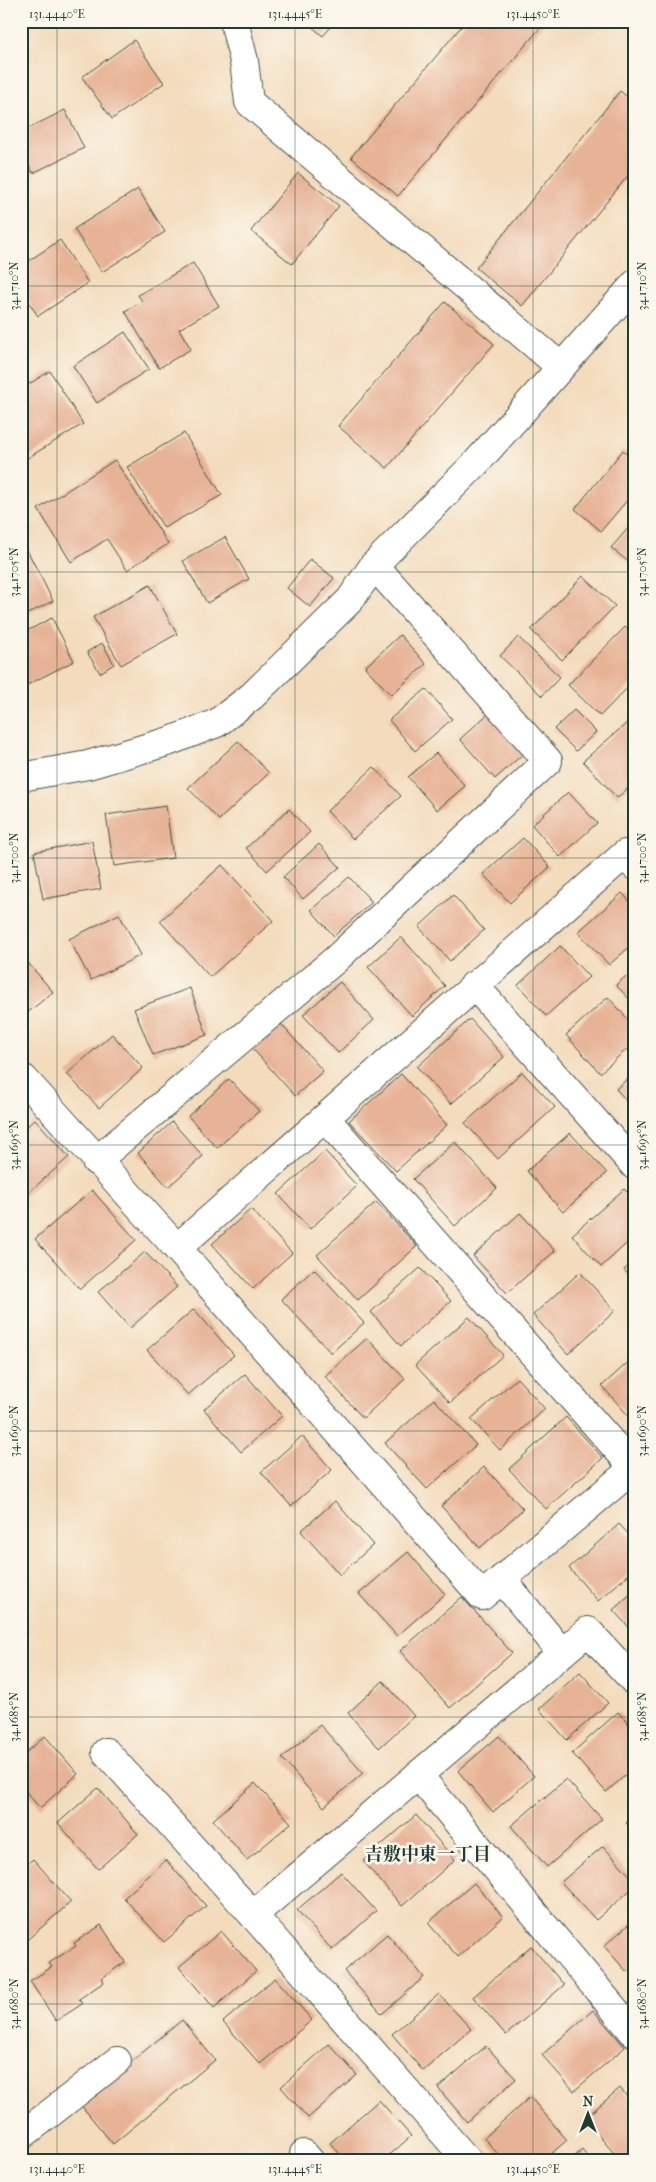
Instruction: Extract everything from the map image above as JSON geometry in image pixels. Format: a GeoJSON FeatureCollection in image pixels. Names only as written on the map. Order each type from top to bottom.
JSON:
{"type":"FeatureCollection","features":[{"type":"Feature","properties":{"kind":"street"},"geometry":{"type":"LineString","coordinates":[[234,21],[244,61],[249,102],[561,367]]}},
{"type":"Feature","properties":{"kind":"street"},"geometry":{"type":"LineString","coordinates":[[21,777],[88,765],[170,741],[217,723],[252,696],[350,600],[374,565],[476,462],[635,284]]}},
{"type":"Feature","properties":{"kind":"street"},"geometry":{"type":"LineString","coordinates":[[96,1161],[335,960],[548,762],[374,565]]}},
{"type":"Feature","properties":{"kind":"street"},"geometry":{"type":"LineString","coordinates":[[177,1248],[625,854],[635,866]]}},
{"type":"Feature","properties":{"kind":"street"},"geometry":{"type":"LineString","coordinates":[[474,985],[635,1166]]}},
{"type":"Feature","properties":{"kind":"street"},"geometry":{"type":"LineString","coordinates":[[21,1081],[24,1079],[96,1161],[177,1248],[482,1596],[634,1468],[325,1118]]}},
{"type":"Feature","properties":{"kind":"street"},"geometry":{"type":"LineString","coordinates":[[502,1579],[562,1652]]}},
{"type":"Feature","properties":{"kind":"street"},"geometry":{"type":"LineString","coordinates":[[253,1915],[588,1631],[635,1682]]}},
{"type":"Feature","properties":{"kind":"street"},"geometry":{"type":"LineString","coordinates":[[106,1752],[253,1915],[468,2161]]}},
{"type":"Feature","properties":{"kind":"street"},"geometry":{"type":"LineString","coordinates":[[418,1775],[635,2034]]}},
{"type":"Feature","properties":{"kind":"street"},"geometry":{"type":"LineString","coordinates":[[21,2136],[117,2061]]}},
{"type":"Feature","properties":{"kind":"building"},"geometry":{"type":"Polygon","coordinates":[[[305,21],[336,21],[323,36],[305,21]]]}},
{"type":"Feature","properties":{"kind":"building"},"geometry":{"type":"Polygon","coordinates":[[[466,21],[546,21],[398,196],[351,157],[466,21]]]}},
{"type":"Feature","properties":{"kind":"building"},"geometry":{"type":"Polygon","coordinates":[[[134,40],[164,83],[112,119],[82,77],[134,40]]]}},
{"type":"Feature","properties":{"kind":"building"},"geometry":{"type":"Polygon","coordinates":[[[620,91],[635,103],[635,167],[522,306],[476,268],[620,91]]]}},
{"type":"Feature","properties":{"kind":"building"},"geometry":{"type":"Polygon","coordinates":[[[65,110],[84,148],[33,173],[21,150],[21,132],[65,110]]]}},
{"type":"Feature","properties":{"kind":"building"},"geometry":{"type":"Polygon","coordinates":[[[298,173],[339,206],[292,264],[251,231],[298,173]]]}},
{"type":"Feature","properties":{"kind":"building"},"geometry":{"type":"Polygon","coordinates":[[[138,189],[165,232],[102,272],[74,229],[138,189]]]}},
{"type":"Feature","properties":{"kind":"building"},"geometry":{"type":"Polygon","coordinates":[[[60,240],[88,283],[38,316],[21,291],[21,266],[60,240]]]}},
{"type":"Feature","properties":{"kind":"building"},"geometry":{"type":"Polygon","coordinates":[[[193,263],[219,306],[179,329],[191,349],[159,368],[125,311],[142,301],[138,295],[193,263]]]}},
{"type":"Feature","properties":{"kind":"building"},"geometry":{"type":"Polygon","coordinates":[[[445,302],[494,344],[387,468],[338,426],[445,302]]]}},
{"type":"Feature","properties":{"kind":"building"},"geometry":{"type":"Polygon","coordinates":[[[125,332],[149,369],[97,403],[73,366],[125,332]]]}},
{"type":"Feature","properties":{"kind":"building"},"geometry":{"type":"Polygon","coordinates":[[[50,371],[83,424],[21,462],[21,389],[50,371]]]}},
{"type":"Feature","properties":{"kind":"building"},"geometry":{"type":"Polygon","coordinates":[[[184,433],[222,495],[164,528],[127,467],[184,433]]]}},
{"type":"Feature","properties":{"kind":"building"},"geometry":{"type":"Polygon","coordinates":[[[623,450],[635,460],[635,491],[601,531],[575,509],[623,450]]]}},
{"type":"Feature","properties":{"kind":"building"},"geometry":{"type":"Polygon","coordinates":[[[115,460],[168,544],[127,570],[107,539],[71,562],[38,509],[115,460]]]}},
{"type":"Feature","properties":{"kind":"building"},"geometry":{"type":"Polygon","coordinates":[[[635,520],[635,567],[611,548],[635,520]]]}},
{"type":"Feature","properties":{"kind":"building"},"geometry":{"type":"Polygon","coordinates":[[[225,537],[249,579],[207,603],[183,561],[225,537]]]}},
{"type":"Feature","properties":{"kind":"building"},"geometry":{"type":"Polygon","coordinates":[[[21,538],[53,601],[21,617],[21,538]]]}},
{"type":"Feature","properties":{"kind":"building"},"geometry":{"type":"Polygon","coordinates":[[[310,559],[334,578],[310,607],[287,588],[310,559]]]}},
{"type":"Feature","properties":{"kind":"building"},"geometry":{"type":"Polygon","coordinates":[[[583,576],[615,606],[562,660],[531,630],[583,576]]]}},
{"type":"Feature","properties":{"kind":"building"},"geometry":{"type":"Polygon","coordinates":[[[150,585],[177,634],[121,665],[93,617],[150,585]]]}},
{"type":"Feature","properties":{"kind":"building"},"geometry":{"type":"Polygon","coordinates":[[[52,618],[74,661],[21,688],[21,634],[52,618]]]}},
{"type":"Feature","properties":{"kind":"building"},"geometry":{"type":"Polygon","coordinates":[[[625,627],[635,637],[635,680],[600,716],[568,685],[625,627]]]}},
{"type":"Feature","properties":{"kind":"building"},"geometry":{"type":"Polygon","coordinates":[[[400,635],[426,664],[391,695],[365,667],[400,635]]]}},
{"type":"Feature","properties":{"kind":"building"},"geometry":{"type":"Polygon","coordinates":[[[518,637],[560,677],[542,696],[500,656],[518,637]]]}},
{"type":"Feature","properties":{"kind":"building"},"geometry":{"type":"Polygon","coordinates":[[[102,643],[114,664],[100,673],[87,652],[102,643]]]}},
{"type":"Feature","properties":{"kind":"building"},"geometry":{"type":"Polygon","coordinates":[[[426,689],[452,719],[415,751],[389,720],[426,689]]]}},
{"type":"Feature","properties":{"kind":"building"},"geometry":{"type":"Polygon","coordinates":[[[574,710],[596,732],[576,751],[554,729],[574,710]]]}},
{"type":"Feature","properties":{"kind":"building"},"geometry":{"type":"Polygon","coordinates":[[[489,713],[524,753],[495,779],[460,739],[489,713]]]}},
{"type":"Feature","properties":{"kind":"building"},"geometry":{"type":"Polygon","coordinates":[[[635,716],[635,782],[617,798],[583,761],[635,716]]]}},
{"type":"Feature","properties":{"kind":"building"},"geometry":{"type":"Polygon","coordinates":[[[238,741],[269,773],[219,820],[188,788],[238,741]]]}},
{"type":"Feature","properties":{"kind":"building"},"geometry":{"type":"Polygon","coordinates":[[[436,753],[465,786],[437,810],[408,777],[436,753]]]}},
{"type":"Feature","properties":{"kind":"building"},"geometry":{"type":"Polygon","coordinates":[[[374,767],[401,796],[353,839],[327,811],[374,767]]]}},
{"type":"Feature","properties":{"kind":"building"},"geometry":{"type":"Polygon","coordinates":[[[568,792],[597,823],[560,857],[532,825],[568,792]]]}},
{"type":"Feature","properties":{"kind":"building"},"geometry":{"type":"Polygon","coordinates":[[[166,806],[173,858],[114,866],[106,815],[166,806]]]}},
{"type":"Feature","properties":{"kind":"building"},"geometry":{"type":"Polygon","coordinates":[[[289,809],[310,832],[267,871],[246,848],[289,809]]]}},
{"type":"Feature","properties":{"kind":"building"},"geometry":{"type":"Polygon","coordinates":[[[523,838],[550,867],[510,903],[483,874],[523,838]]]}},
{"type":"Feature","properties":{"kind":"building"},"geometry":{"type":"Polygon","coordinates":[[[92,841],[101,889],[43,899],[34,852],[92,841]]]}},
{"type":"Feature","properties":{"kind":"building"},"geometry":{"type":"Polygon","coordinates":[[[319,844],[340,867],[303,899],[283,877],[319,844]]]}},
{"type":"Feature","properties":{"kind":"building"},"geometry":{"type":"Polygon","coordinates":[[[222,865],[273,921],[210,977],[160,921],[222,865]]]}},
{"type":"Feature","properties":{"kind":"building"},"geometry":{"type":"Polygon","coordinates":[[[349,877],[372,902],[334,936],[311,910],[349,877]]]}},
{"type":"Feature","properties":{"kind":"building"},"geometry":{"type":"Polygon","coordinates":[[[21,884],[26,905],[21,906],[21,884]]]}},
{"type":"Feature","properties":{"kind":"building"},"geometry":{"type":"Polygon","coordinates":[[[622,893],[635,907],[635,942],[609,965],[578,932],[622,893]]]}},
{"type":"Feature","properties":{"kind":"building"},"geometry":{"type":"Polygon","coordinates":[[[453,895],[484,930],[450,961],[419,927],[453,895]]]}},
{"type":"Feature","properties":{"kind":"building"},"geometry":{"type":"Polygon","coordinates":[[[119,914],[141,955],[91,980],[69,939],[119,914]]]}},
{"type":"Feature","properties":{"kind":"building"},"geometry":{"type":"Polygon","coordinates":[[[401,937],[445,986],[412,1016],[368,967],[401,937]]]}},
{"type":"Feature","properties":{"kind":"building"},"geometry":{"type":"Polygon","coordinates":[[[560,946],[589,977],[546,1016],[518,985],[560,946]]]}},
{"type":"Feature","properties":{"kind":"building"},"geometry":{"type":"Polygon","coordinates":[[[24,958],[53,992],[21,1018],[21,960],[24,958]]]}},
{"type":"Feature","properties":{"kind":"building"},"geometry":{"type":"Polygon","coordinates":[[[635,968],[635,1005],[616,985],[635,968]]]}},
{"type":"Feature","properties":{"kind":"building"},"geometry":{"type":"Polygon","coordinates":[[[340,982],[374,1020],[338,1053],[303,1015],[340,982]]]}},
{"type":"Feature","properties":{"kind":"building"},"geometry":{"type":"Polygon","coordinates":[[[190,988],[207,1035],[153,1055],[134,1009],[190,988]]]}},
{"type":"Feature","properties":{"kind":"building"},"geometry":{"type":"Polygon","coordinates":[[[608,997],[635,1027],[635,1042],[600,1073],[566,1035],[608,997]]]}},
{"type":"Feature","properties":{"kind":"building"},"geometry":{"type":"Polygon","coordinates":[[[470,1019],[504,1057],[451,1104],[417,1067],[470,1019]]]}},
{"type":"Feature","properties":{"kind":"building"},"geometry":{"type":"Polygon","coordinates":[[[280,1023],[323,1071],[295,1096],[252,1048],[280,1023]]]}},
{"type":"Feature","properties":{"kind":"building"},"geometry":{"type":"Polygon","coordinates":[[[112,1034],[143,1068],[99,1108],[67,1074],[112,1034]]]}},
{"type":"Feature","properties":{"kind":"building"},"geometry":{"type":"Polygon","coordinates":[[[522,1072],[555,1107],[498,1159],[465,1123],[522,1072]]]}},
{"type":"Feature","properties":{"kind":"building"},"geometry":{"type":"Polygon","coordinates":[[[635,1072],[635,1110],[616,1089],[635,1072]]]}},
{"type":"Feature","properties":{"kind":"building"},"geometry":{"type":"Polygon","coordinates":[[[401,1074],[447,1125],[396,1171],[349,1121],[401,1074]]]}},
{"type":"Feature","properties":{"kind":"building"},"geometry":{"type":"Polygon","coordinates":[[[229,1079],[259,1111],[217,1148],[188,1116],[229,1079]]]}},
{"type":"Feature","properties":{"kind":"building"},"geometry":{"type":"Polygon","coordinates":[[[35,1119],[69,1157],[21,1199],[21,1132],[35,1119]]]}},
{"type":"Feature","properties":{"kind":"building"},"geometry":{"type":"Polygon","coordinates":[[[172,1122],[203,1156],[168,1187],[138,1153],[172,1122]]]}},
{"type":"Feature","properties":{"kind":"building"},"geometry":{"type":"Polygon","coordinates":[[[570,1133],[607,1173],[563,1212],[527,1171],[570,1133]]]}},
{"type":"Feature","properties":{"kind":"building"},"geometry":{"type":"Polygon","coordinates":[[[455,1142],[497,1188],[455,1226],[413,1179],[455,1142]]]}},
{"type":"Feature","properties":{"kind":"building"},"geometry":{"type":"Polygon","coordinates":[[[325,1151],[357,1186],[310,1229],[278,1194],[325,1151]]]}},
{"type":"Feature","properties":{"kind":"building"},"geometry":{"type":"Polygon","coordinates":[[[624,1189],[635,1200],[635,1236],[601,1267],[572,1235],[624,1189]]]}},
{"type":"Feature","properties":{"kind":"building"},"geometry":{"type":"Polygon","coordinates":[[[92,1190],[136,1240],[80,1289],[35,1239],[92,1190]]]}},
{"type":"Feature","properties":{"kind":"building"},"geometry":{"type":"Polygon","coordinates":[[[376,1202],[417,1246],[358,1300],[317,1255],[376,1202]]]}},
{"type":"Feature","properties":{"kind":"building"},"geometry":{"type":"Polygon","coordinates":[[[251,1209],[292,1253],[253,1289],[212,1244],[251,1209]]]}},
{"type":"Feature","properties":{"kind":"building"},"geometry":{"type":"Polygon","coordinates":[[[520,1213],[555,1251],[507,1293],[473,1256],[520,1213]]]}},
{"type":"Feature","properties":{"kind":"building"},"geometry":{"type":"Polygon","coordinates":[[[145,1252],[177,1287],[130,1328],[98,1292],[145,1252]]]}},
{"type":"Feature","properties":{"kind":"building"},"geometry":{"type":"Polygon","coordinates":[[[635,1260],[635,1282],[624,1270],[635,1260]]]}},
{"type":"Feature","properties":{"kind":"building"},"geometry":{"type":"Polygon","coordinates":[[[420,1268],[451,1301],[401,1346],[371,1312],[420,1268]]]}},
{"type":"Feature","properties":{"kind":"building"},"geometry":{"type":"Polygon","coordinates":[[[314,1269],[364,1323],[331,1353],[281,1299],[314,1269]]]}},
{"type":"Feature","properties":{"kind":"building"},"geometry":{"type":"Polygon","coordinates":[[[580,1272],[615,1311],[568,1354],[533,1315],[580,1272]]]}},
{"type":"Feature","properties":{"kind":"building"},"geometry":{"type":"Polygon","coordinates":[[[194,1309],[234,1355],[188,1395],[147,1350],[194,1309]]]}},
{"type":"Feature","properties":{"kind":"building"},"geometry":{"type":"Polygon","coordinates":[[[469,1317],[503,1355],[450,1403],[415,1365],[469,1317]]]}},
{"type":"Feature","properties":{"kind":"building"},"geometry":{"type":"Polygon","coordinates":[[[367,1338],[405,1379],[363,1418],[325,1376],[367,1338]]]}},
{"type":"Feature","properties":{"kind":"building"},"geometry":{"type":"Polygon","coordinates":[[[635,1356],[635,1419],[633,1421],[602,1386],[635,1356]]]}},
{"type":"Feature","properties":{"kind":"building"},"geometry":{"type":"Polygon","coordinates":[[[245,1374],[282,1416],[241,1452],[204,1409],[245,1374]]]}},
{"type":"Feature","properties":{"kind":"building"},"geometry":{"type":"Polygon","coordinates":[[[517,1378],[545,1409],[500,1450],[471,1419],[517,1378]]]}},
{"type":"Feature","properties":{"kind":"building"},"geometry":{"type":"Polygon","coordinates":[[[434,1399],[476,1445],[427,1489],[385,1443],[434,1399]]]}},
{"type":"Feature","properties":{"kind":"building"},"geometry":{"type":"Polygon","coordinates":[[[566,1417],[603,1458],[546,1509],[509,1469],[566,1417]]]}},
{"type":"Feature","properties":{"kind":"building"},"geometry":{"type":"Polygon","coordinates":[[[302,1436],[332,1470],[291,1506],[261,1472],[302,1436]]]}},
{"type":"Feature","properties":{"kind":"building"},"geometry":{"type":"Polygon","coordinates":[[[484,1467],[523,1509],[480,1548],[441,1506],[484,1467]]]}},
{"type":"Feature","properties":{"kind":"building"},"geometry":{"type":"Polygon","coordinates":[[[335,1501],[373,1545],[340,1575],[301,1531],[335,1501]]]}},
{"type":"Feature","properties":{"kind":"building"},"geometry":{"type":"Polygon","coordinates":[[[619,1524],[635,1541],[635,1569],[598,1601],[569,1568],[619,1524]]]}},
{"type":"Feature","properties":{"kind":"building"},"geometry":{"type":"Polygon","coordinates":[[[408,1552],[445,1594],[397,1636],[359,1594],[408,1552]]]}},
{"type":"Feature","properties":{"kind":"building"},"geometry":{"type":"Polygon","coordinates":[[[635,1590],[635,1634],[613,1610],[635,1590]]]}},
{"type":"Feature","properties":{"kind":"building"},"geometry":{"type":"Polygon","coordinates":[[[462,1597],[512,1653],[450,1708],[400,1651],[462,1597]]]}},
{"type":"Feature","properties":{"kind":"building"},"geometry":{"type":"Polygon","coordinates":[[[580,1672],[608,1703],[567,1740],[539,1709],[580,1672]]]}},
{"type":"Feature","properties":{"kind":"building"},"geometry":{"type":"Polygon","coordinates":[[[383,1681],[414,1716],[379,1748],[348,1713],[383,1681]]]}},
{"type":"Feature","properties":{"kind":"building"},"geometry":{"type":"Polygon","coordinates":[[[618,1712],[635,1731],[635,1767],[606,1792],[572,1753],[618,1712]]]}},
{"type":"Feature","properties":{"kind":"building"},"geometry":{"type":"Polygon","coordinates":[[[320,1725],[363,1773],[324,1807],[282,1758],[320,1725]]]}},
{"type":"Feature","properties":{"kind":"building"},"geometry":{"type":"Polygon","coordinates":[[[45,1736],[78,1774],[40,1808],[21,1786],[21,1757],[45,1736]]]}},
{"type":"Feature","properties":{"kind":"building"},"geometry":{"type":"Polygon","coordinates":[[[499,1736],[534,1776],[493,1812],[458,1771],[499,1736]]]}},
{"type":"Feature","properties":{"kind":"building"},"geometry":{"type":"Polygon","coordinates":[[[566,1779],[602,1819],[547,1867],[511,1826],[566,1779]]]}},
{"type":"Feature","properties":{"kind":"building"},"geometry":{"type":"Polygon","coordinates":[[[255,1783],[291,1823],[247,1860],[213,1820],[255,1783]]]}},
{"type":"Feature","properties":{"kind":"building"},"geometry":{"type":"Polygon","coordinates":[[[98,1788],[138,1834],[98,1869],[58,1823],[98,1788]]]}},
{"type":"Feature","properties":{"kind":"building"},"geometry":{"type":"Polygon","coordinates":[[[416,1815],[455,1860],[402,1906],[363,1861],[416,1815]]]}},
{"type":"Feature","properties":{"kind":"building"},"geometry":{"type":"Polygon","coordinates":[[[635,1815],[635,1832],[626,1823],[635,1815]]]}},
{"type":"Feature","properties":{"kind":"building"},"geometry":{"type":"Polygon","coordinates":[[[603,1846],[635,1881],[635,1886],[596,1920],[561,1882],[603,1846]]]}},
{"type":"Feature","properties":{"kind":"building"},"geometry":{"type":"Polygon","coordinates":[[[33,1859],[71,1902],[21,1945],[21,1869],[33,1859]]]}},
{"type":"Feature","properties":{"kind":"building"},"geometry":{"type":"Polygon","coordinates":[[[166,1860],[206,1906],[164,1942],[124,1898],[166,1860]]]}},
{"type":"Feature","properties":{"kind":"building"},"geometry":{"type":"Polygon","coordinates":[[[341,1872],[376,1911],[332,1950],[297,1910],[341,1872]]]}},
{"type":"Feature","properties":{"kind":"building"},"geometry":{"type":"Polygon","coordinates":[[[474,1883],[503,1917],[458,1957],[428,1923],[474,1883]]]}},
{"type":"Feature","properties":{"kind":"building"},"geometry":{"type":"Polygon","coordinates":[[[635,1919],[635,1965],[627,1972],[604,1946],[635,1919]]]}},
{"type":"Feature","properties":{"kind":"building"},"geometry":{"type":"Polygon","coordinates":[[[101,1925],[125,1962],[102,1978],[104,1982],[79,1999],[82,2004],[56,2021],[30,1981],[52,1967],[49,1963],[76,1946],[74,1943],[101,1925]]]}},
{"type":"Feature","properties":{"kind":"building"},"geometry":{"type":"Polygon","coordinates":[[[221,1931],[256,1971],[214,2008],[179,1967],[221,1931]]]}},
{"type":"Feature","properties":{"kind":"building"},"geometry":{"type":"Polygon","coordinates":[[[387,1934],[424,1977],[382,2014],[344,1971],[387,1934]]]}},
{"type":"Feature","properties":{"kind":"building"},"geometry":{"type":"Polygon","coordinates":[[[531,1946],[564,1985],[506,2035],[473,1997],[531,1946]]]}},
{"type":"Feature","properties":{"kind":"building"},"geometry":{"type":"Polygon","coordinates":[[[275,1978],[312,2020],[260,2064],[223,2022],[275,1978]]]}},
{"type":"Feature","properties":{"kind":"building"},"geometry":{"type":"Polygon","coordinates":[[[439,1994],[471,2029],[423,2071],[392,2034],[439,1994]]]}},
{"type":"Feature","properties":{"kind":"building"},"geometry":{"type":"Polygon","coordinates":[[[593,2010],[625,2047],[574,2091],[542,2055],[593,2010]]]}},
{"type":"Feature","properties":{"kind":"building"},"geometry":{"type":"Polygon","coordinates":[[[182,2020],[215,2060],[113,2144],[80,2104],[182,2020]]]}},
{"type":"Feature","properties":{"kind":"building"},"geometry":{"type":"Polygon","coordinates":[[[329,2044],[357,2075],[308,2118],[281,2087],[329,2044]]]}},
{"type":"Feature","properties":{"kind":"building"},"geometry":{"type":"Polygon","coordinates":[[[486,2046],[516,2079],[467,2122],[438,2088],[486,2046]]]}},
{"type":"Feature","properties":{"kind":"building"},"geometry":{"type":"Polygon","coordinates":[[[620,2088],[635,2106],[635,2161],[621,2161],[584,2119],[620,2088]]]}},
{"type":"Feature","properties":{"kind":"building"},"geometry":{"type":"Polygon","coordinates":[[[530,2097],[567,2140],[543,2161],[504,2161],[484,2138],[530,2097]]]}},
{"type":"Feature","properties":{"kind":"building"},"geometry":{"type":"Polygon","coordinates":[[[379,2100],[411,2136],[383,2161],[346,2161],[330,2143],[379,2100]]]}},
{"type":"Feature","properties":{"kind":"building"},"geometry":{"type":"Polygon","coordinates":[[[582,2150],[591,2161],[570,2161],[582,2150]]]}},
{"type":"Feature","properties":{"kind":"district","name":"吉敷中東一丁目"},"geometry":{"type":"Point","coordinates":[428,1854]}}]}
